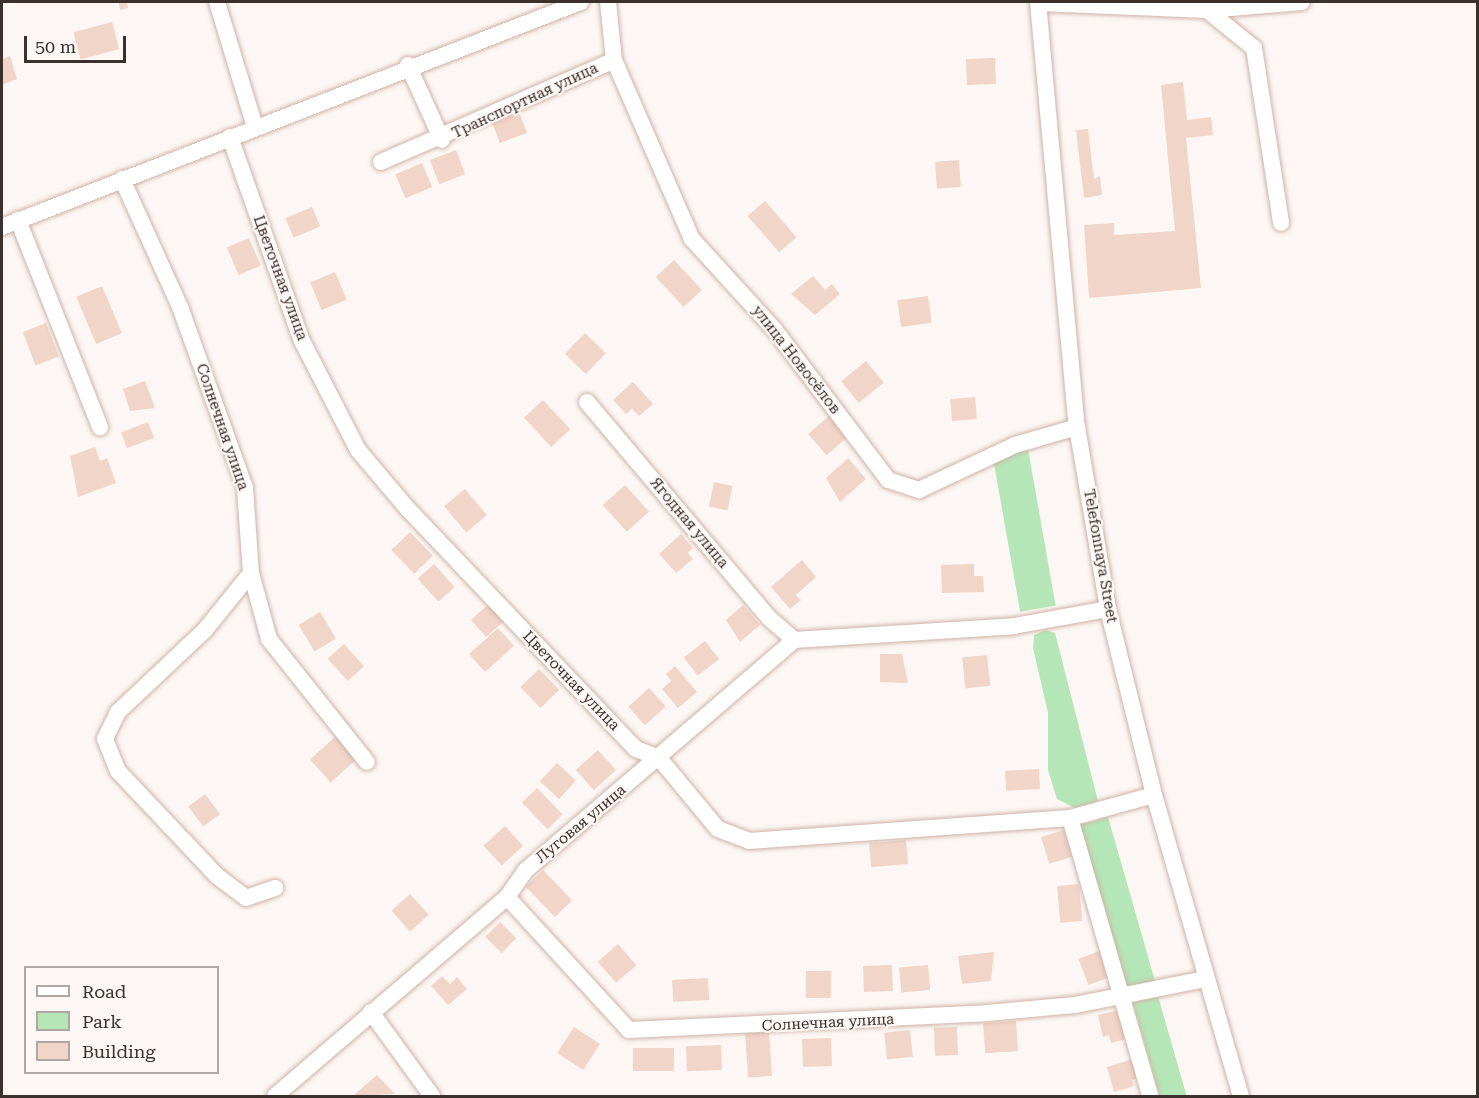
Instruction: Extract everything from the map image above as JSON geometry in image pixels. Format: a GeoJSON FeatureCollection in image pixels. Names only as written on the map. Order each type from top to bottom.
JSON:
{"type":"FeatureCollection","features":[{"type":"Feature","properties":{"kind":"street"},"geometry":{"type":"LineString","coordinates":[[217,2],[255,128]]}},
{"type":"Feature","properties":{"kind":"street"},"geometry":{"type":"LineString","coordinates":[[2,226],[255,128],[408,65],[581,2]]}},
{"type":"Feature","properties":{"kind":"street","name":"Транспортная улица"},"geometry":{"type":"LineString","coordinates":[[381,162],[442,140],[614,60],[608,2]]}},
{"type":"Feature","properties":{"kind":"street"},"geometry":{"type":"LineString","coordinates":[[1039,2],[1207,10],[1292,2]]}},
{"type":"Feature","properties":{"kind":"street","name":"Telefonnaya Street"},"geometry":{"type":"LineString","coordinates":[[1039,2],[1077,427],[1108,609],[1154,795],[1205,979],[1241,1096]]}},
{"type":"Feature","properties":{"kind":"street"},"geometry":{"type":"LineString","coordinates":[[1207,10],[1254,48],[1281,223]]}},
{"type":"Feature","properties":{"kind":"street","name":"улица Новосёлов"},"geometry":{"type":"LineString","coordinates":[[614,60],[692,239],[774,329],[888,480],[919,490],[1014,445],[1077,427]]}},
{"type":"Feature","properties":{"kind":"street"},"geometry":{"type":"LineString","coordinates":[[408,65],[442,140]]}},
{"type":"Feature","properties":{"kind":"street","name":"Цветочная улица"},"geometry":{"type":"LineString","coordinates":[[230,137],[302,341],[358,450],[407,508],[636,750],[659,758],[718,830],[749,841],[1070,818],[1154,795]]}},
{"type":"Feature","properties":{"kind":"street","name":"Солнечная улица"},"geometry":{"type":"LineString","coordinates":[[122,179],[180,307],[245,488],[251,573],[269,639],[368,762]]}},
{"type":"Feature","properties":{"kind":"street"},"geometry":{"type":"LineString","coordinates":[[18,220],[100,427]]}},
{"type":"Feature","properties":{"kind":"street","name":"Ягодная улица"},"geometry":{"type":"LineString","coordinates":[[587,402],[769,618],[794,640]]}},
{"type":"Feature","properties":{"kind":"street"},"geometry":{"type":"LineString","coordinates":[[251,573],[205,630],[118,712],[105,739],[118,771],[217,876],[246,898],[274,888]]}},
{"type":"Feature","properties":{"kind":"street"},"geometry":{"type":"LineString","coordinates":[[794,640],[1014,626],[1108,609]]}},
{"type":"Feature","properties":{"kind":"street","name":"Луговая улица"},"geometry":{"type":"LineString","coordinates":[[275,1096],[507,897],[526,870],[659,758],[764,660],[794,640]]}},
{"type":"Feature","properties":{"kind":"street"},"geometry":{"type":"LineString","coordinates":[[1070,818],[1150,1096]]}},
{"type":"Feature","properties":{"kind":"street","name":"Солнечная улица"},"geometry":{"type":"LineString","coordinates":[[507,897],[629,1030],[987,1013],[1122,997],[1205,979]]}},
{"type":"Feature","properties":{"kind":"street"},"geometry":{"type":"LineString","coordinates":[[371,1012],[432,1096]]}},
{"type":"Feature","properties":{"kind":"green space"},"geometry":{"type":"Polygon","coordinates":[[[1028,449],[1056,606],[1020,612],[993,455],[1028,449]]]}},
{"type":"Feature","properties":{"kind":"green space"},"geometry":{"type":"Polygon","coordinates":[[[1046,630],[1055,633],[1098,801],[1075,808],[1057,799],[1048,770],[1048,713],[1033,648],[1034,635],[1046,630]]]}},
{"type":"Feature","properties":{"kind":"green space"},"geometry":{"type":"Polygon","coordinates":[[[1108,817],[1156,983],[1125,992],[1077,826],[1108,817]]]}},
{"type":"Feature","properties":{"kind":"green space"},"geometry":{"type":"Polygon","coordinates":[[[1158,996],[1187,1096],[1160,1096],[1133,1003],[1158,996]]]}},
{"type":"Feature","properties":{"kind":"building"},"geometry":{"type":"Polygon","coordinates":[[[119,2],[127,2],[128,8],[120,10],[119,2]]]}},
{"type":"Feature","properties":{"kind":"building"},"geometry":{"type":"Polygon","coordinates":[[[112,22],[119,49],[81,59],[73,32],[112,22]]]}},
{"type":"Feature","properties":{"kind":"building"},"geometry":{"type":"Polygon","coordinates":[[[10,56],[17,79],[2,85],[2,59],[10,56]]]}},
{"type":"Feature","properties":{"kind":"building"},"geometry":{"type":"Polygon","coordinates":[[[995,58],[996,84],[967,85],[966,59],[995,58]]]}},
{"type":"Feature","properties":{"kind":"building"},"geometry":{"type":"Polygon","coordinates":[[[1183,82],[1187,120],[1211,117],[1213,135],[1186,138],[1201,288],[1089,298],[1084,225],[1114,223],[1114,235],[1175,231],[1161,85],[1183,82]]]}},
{"type":"Feature","properties":{"kind":"building"},"geometry":{"type":"Polygon","coordinates":[[[516,103],[527,133],[500,143],[489,113],[516,103]]]}},
{"type":"Feature","properties":{"kind":"building"},"geometry":{"type":"Polygon","coordinates":[[[1088,129],[1094,179],[1100,176],[1102,195],[1084,198],[1076,130],[1088,129]]]}},
{"type":"Feature","properties":{"kind":"building"},"geometry":{"type":"Polygon","coordinates":[[[456,150],[465,174],[439,184],[430,160],[456,150]]]}},
{"type":"Feature","properties":{"kind":"building"},"geometry":{"type":"Polygon","coordinates":[[[959,160],[961,187],[937,189],[935,162],[959,160]]]}},
{"type":"Feature","properties":{"kind":"building"},"geometry":{"type":"Polygon","coordinates":[[[422,163],[432,187],[405,198],[395,174],[422,163]]]}},
{"type":"Feature","properties":{"kind":"building"},"geometry":{"type":"Polygon","coordinates":[[[765,201],[796,237],[779,252],[748,216],[765,201]]]}},
{"type":"Feature","properties":{"kind":"building"},"geometry":{"type":"Polygon","coordinates":[[[312,207],[320,226],[294,238],[285,218],[312,207]]]}},
{"type":"Feature","properties":{"kind":"building"},"geometry":{"type":"Polygon","coordinates":[[[249,238],[261,266],[239,275],[227,247],[249,238]]]}},
{"type":"Feature","properties":{"kind":"building"},"geometry":{"type":"Polygon","coordinates":[[[674,260],[702,290],[684,307],[656,277],[674,260]]]}},
{"type":"Feature","properties":{"kind":"building"},"geometry":{"type":"Polygon","coordinates":[[[335,272],[347,300],[322,310],[310,283],[335,272]]]}},
{"type":"Feature","properties":{"kind":"building"},"geometry":{"type":"Polygon","coordinates":[[[813,276],[825,290],[832,284],[840,294],[815,315],[791,294],[813,276]]]}},
{"type":"Feature","properties":{"kind":"building"},"geometry":{"type":"Polygon","coordinates":[[[102,286],[122,333],[96,344],[76,297],[102,286]]]}},
{"type":"Feature","properties":{"kind":"building"},"geometry":{"type":"Polygon","coordinates":[[[928,296],[932,323],[901,327],[897,300],[928,296]]]}},
{"type":"Feature","properties":{"kind":"building"},"geometry":{"type":"Polygon","coordinates":[[[46,323],[59,357],[36,366],[23,332],[46,323]]]}},
{"type":"Feature","properties":{"kind":"building"},"geometry":{"type":"Polygon","coordinates":[[[585,333],[606,353],[586,374],[565,354],[585,333]]]}},
{"type":"Feature","properties":{"kind":"building"},"geometry":{"type":"Polygon","coordinates":[[[866,361],[884,383],[859,403],[841,381],[866,361]]]}},
{"type":"Feature","properties":{"kind":"building"},"geometry":{"type":"Polygon","coordinates":[[[145,381],[155,408],[130,411],[123,389],[145,381]]]}},
{"type":"Feature","properties":{"kind":"building"},"geometry":{"type":"Polygon","coordinates":[[[633,382],[653,404],[639,416],[632,409],[626,414],[613,400],[633,382]]]}},
{"type":"Feature","properties":{"kind":"building"},"geometry":{"type":"Polygon","coordinates":[[[975,397],[977,419],[952,421],[950,399],[975,397]]]}},
{"type":"Feature","properties":{"kind":"building"},"geometry":{"type":"Polygon","coordinates":[[[543,400],[570,429],[551,447],[524,418],[543,400]]]}},
{"type":"Feature","properties":{"kind":"building"},"geometry":{"type":"Polygon","coordinates":[[[830,415],[848,436],[826,455],[808,434],[830,415]]]}},
{"type":"Feature","properties":{"kind":"building"},"geometry":{"type":"Polygon","coordinates":[[[148,422],[154,438],[127,448],[121,432],[148,422]]]}},
{"type":"Feature","properties":{"kind":"building"},"geometry":{"type":"Polygon","coordinates":[[[95,447],[100,461],[107,458],[116,483],[78,497],[70,456],[95,447]]]}},
{"type":"Feature","properties":{"kind":"building"},"geometry":{"type":"Polygon","coordinates":[[[848,458],[866,479],[840,502],[826,478],[848,458]]]}},
{"type":"Feature","properties":{"kind":"building"},"geometry":{"type":"Polygon","coordinates":[[[714,482],[733,486],[727,510],[709,506],[714,482]]]}},
{"type":"Feature","properties":{"kind":"building"},"geometry":{"type":"Polygon","coordinates":[[[625,485],[649,512],[627,532],[603,505],[625,485]]]}},
{"type":"Feature","properties":{"kind":"building"},"geometry":{"type":"Polygon","coordinates":[[[465,489],[487,515],[466,532],[444,506],[465,489]]]}},
{"type":"Feature","properties":{"kind":"building"},"geometry":{"type":"Polygon","coordinates":[[[410,532],[433,556],[414,574],[391,550],[410,532]]]}},
{"type":"Feature","properties":{"kind":"building"},"geometry":{"type":"Polygon","coordinates":[[[681,534],[693,548],[688,553],[693,559],[676,573],[659,554],[681,534]]]}},
{"type":"Feature","properties":{"kind":"building"},"geometry":{"type":"Polygon","coordinates":[[[802,560],[816,577],[796,595],[801,600],[790,609],[771,587],[802,560]]]}},
{"type":"Feature","properties":{"kind":"building"},"geometry":{"type":"Polygon","coordinates":[[[434,564],[455,587],[438,602],[418,579],[434,564]]]}},
{"type":"Feature","properties":{"kind":"building"},"geometry":{"type":"Polygon","coordinates":[[[974,564],[974,576],[983,576],[984,592],[942,593],[941,565],[974,564]]]}},
{"type":"Feature","properties":{"kind":"building"},"geometry":{"type":"Polygon","coordinates":[[[489,604],[504,621],[486,637],[471,620],[489,604]]]}},
{"type":"Feature","properties":{"kind":"building"},"geometry":{"type":"Polygon","coordinates":[[[743,605],[760,625],[740,642],[726,620],[743,605]]]}},
{"type":"Feature","properties":{"kind":"building"},"geometry":{"type":"Polygon","coordinates":[[[320,612],[336,639],[315,651],[299,625],[320,612]]]}},
{"type":"Feature","properties":{"kind":"building"},"geometry":{"type":"Polygon","coordinates":[[[498,628],[514,646],[485,672],[469,654],[498,628]]]}},
{"type":"Feature","properties":{"kind":"building"},"geometry":{"type":"Polygon","coordinates":[[[705,641],[719,659],[698,676],[684,658],[705,641]]]}},
{"type":"Feature","properties":{"kind":"building"},"geometry":{"type":"Polygon","coordinates":[[[344,644],[364,666],[348,681],[328,659],[344,644]]]}},
{"type":"Feature","properties":{"kind":"building"},"geometry":{"type":"Polygon","coordinates":[[[880,654],[902,654],[908,683],[880,682],[880,654]]]}},
{"type":"Feature","properties":{"kind":"building"},"geometry":{"type":"Polygon","coordinates":[[[987,655],[990,686],[965,688],[962,658],[987,655]]]}},
{"type":"Feature","properties":{"kind":"building"},"geometry":{"type":"Polygon","coordinates":[[[675,666],[697,692],[678,708],[662,689],[671,681],[666,674],[675,666]]]}},
{"type":"Feature","properties":{"kind":"building"},"geometry":{"type":"Polygon","coordinates":[[[539,669],[559,690],[540,708],[520,687],[539,669]]]}},
{"type":"Feature","properties":{"kind":"building"},"geometry":{"type":"Polygon","coordinates":[[[649,688],[666,707],[645,725],[628,707],[649,688]]]}},
{"type":"Feature","properties":{"kind":"building"},"geometry":{"type":"Polygon","coordinates":[[[336,736],[357,759],[331,782],[310,759],[336,736]]]}},
{"type":"Feature","properties":{"kind":"building"},"geometry":{"type":"Polygon","coordinates":[[[598,750],[616,770],[594,790],[576,770],[598,750]]]}},
{"type":"Feature","properties":{"kind":"building"},"geometry":{"type":"Polygon","coordinates":[[[557,763],[576,781],[559,799],[540,781],[557,763]]]}},
{"type":"Feature","properties":{"kind":"building"},"geometry":{"type":"Polygon","coordinates":[[[1039,769],[1040,789],[1006,791],[1005,771],[1039,769]]]}},
{"type":"Feature","properties":{"kind":"building"},"geometry":{"type":"Polygon","coordinates":[[[537,788],[563,815],[548,829],[522,803],[537,788]]]}},
{"type":"Feature","properties":{"kind":"building"},"geometry":{"type":"Polygon","coordinates":[[[205,794],[220,814],[203,827],[188,807],[205,794]]]}},
{"type":"Feature","properties":{"kind":"building"},"geometry":{"type":"Polygon","coordinates":[[[505,826],[523,846],[502,865],[483,845],[505,826]]]}},
{"type":"Feature","properties":{"kind":"building"},"geometry":{"type":"Polygon","coordinates":[[[1064,830],[1072,857],[1049,864],[1041,837],[1064,830]]]}},
{"type":"Feature","properties":{"kind":"building"},"geometry":{"type":"Polygon","coordinates":[[[906,840],[908,864],[871,867],[869,843],[906,840]]]}},
{"type":"Feature","properties":{"kind":"building"},"geometry":{"type":"Polygon","coordinates":[[[543,870],[572,900],[555,917],[526,887],[543,870]]]}},
{"type":"Feature","properties":{"kind":"building"},"geometry":{"type":"Polygon","coordinates":[[[1079,884],[1082,921],[1060,923],[1057,886],[1079,884]]]}},
{"type":"Feature","properties":{"kind":"building"},"geometry":{"type":"Polygon","coordinates":[[[410,894],[429,915],[410,932],[391,911],[410,894]]]}},
{"type":"Feature","properties":{"kind":"building"},"geometry":{"type":"Polygon","coordinates":[[[500,922],[516,938],[501,953],[485,937],[500,922]]]}},
{"type":"Feature","properties":{"kind":"building"},"geometry":{"type":"Polygon","coordinates":[[[618,944],[636,965],[616,983],[598,962],[618,944]]]}},
{"type":"Feature","properties":{"kind":"building"},"geometry":{"type":"Polygon","coordinates":[[[1099,951],[1109,977],[1088,985],[1078,959],[1099,951]]]}},
{"type":"Feature","properties":{"kind":"building"},"geometry":{"type":"Polygon","coordinates":[[[994,952],[991,981],[962,984],[958,956],[994,952]]]}},
{"type":"Feature","properties":{"kind":"building"},"geometry":{"type":"Polygon","coordinates":[[[892,965],[893,991],[864,992],[863,966],[892,965]]]}},
{"type":"Feature","properties":{"kind":"building"},"geometry":{"type":"Polygon","coordinates":[[[928,965],[930,990],[901,992],[899,968],[928,965]]]}},
{"type":"Feature","properties":{"kind":"building"},"geometry":{"type":"Polygon","coordinates":[[[806,971],[831,971],[831,998],[806,998],[806,971]]]}},
{"type":"Feature","properties":{"kind":"building"},"geometry":{"type":"Polygon","coordinates":[[[442,976],[450,984],[457,977],[467,989],[448,1005],[431,986],[442,976]]]}},
{"type":"Feature","properties":{"kind":"building"},"geometry":{"type":"Polygon","coordinates":[[[708,978],[709,1000],[673,1002],[672,980],[708,978]]]}},
{"type":"Feature","properties":{"kind":"building"},"geometry":{"type":"Polygon","coordinates":[[[1120,1010],[1127,1039],[1111,1043],[1109,1035],[1103,1037],[1098,1015],[1120,1010]]]}},
{"type":"Feature","properties":{"kind":"building"},"geometry":{"type":"Polygon","coordinates":[[[1016,1021],[1018,1051],[985,1053],[983,1023],[1016,1021]]]}},
{"type":"Feature","properties":{"kind":"building"},"geometry":{"type":"Polygon","coordinates":[[[574,1027],[600,1044],[583,1070],[557,1053],[574,1027]]]}},
{"type":"Feature","properties":{"kind":"building"},"geometry":{"type":"Polygon","coordinates":[[[957,1027],[958,1055],[935,1056],[934,1028],[957,1027]]]}},
{"type":"Feature","properties":{"kind":"building"},"geometry":{"type":"Polygon","coordinates":[[[910,1030],[913,1057],[887,1060],[884,1033],[910,1030]]]}},
{"type":"Feature","properties":{"kind":"building"},"geometry":{"type":"Polygon","coordinates":[[[769,1032],[772,1076],[748,1078],[745,1034],[769,1032]]]}},
{"type":"Feature","properties":{"kind":"building"},"geometry":{"type":"Polygon","coordinates":[[[831,1038],[832,1066],[803,1067],[802,1039],[831,1038]]]}},
{"type":"Feature","properties":{"kind":"building"},"geometry":{"type":"Polygon","coordinates":[[[721,1045],[722,1070],[687,1071],[686,1046],[721,1045]]]}},
{"type":"Feature","properties":{"kind":"building"},"geometry":{"type":"Polygon","coordinates":[[[633,1048],[674,1048],[674,1071],[633,1071],[633,1048]]]}},
{"type":"Feature","properties":{"kind":"building"},"geometry":{"type":"Polygon","coordinates":[[[1133,1059],[1139,1078],[1132,1080],[1134,1086],[1114,1092],[1107,1067],[1133,1059]]]}},
{"type":"Feature","properties":{"kind":"building"},"geometry":{"type":"Polygon","coordinates":[[[377,1075],[395,1094],[353,1096],[377,1075]]]}}]}
